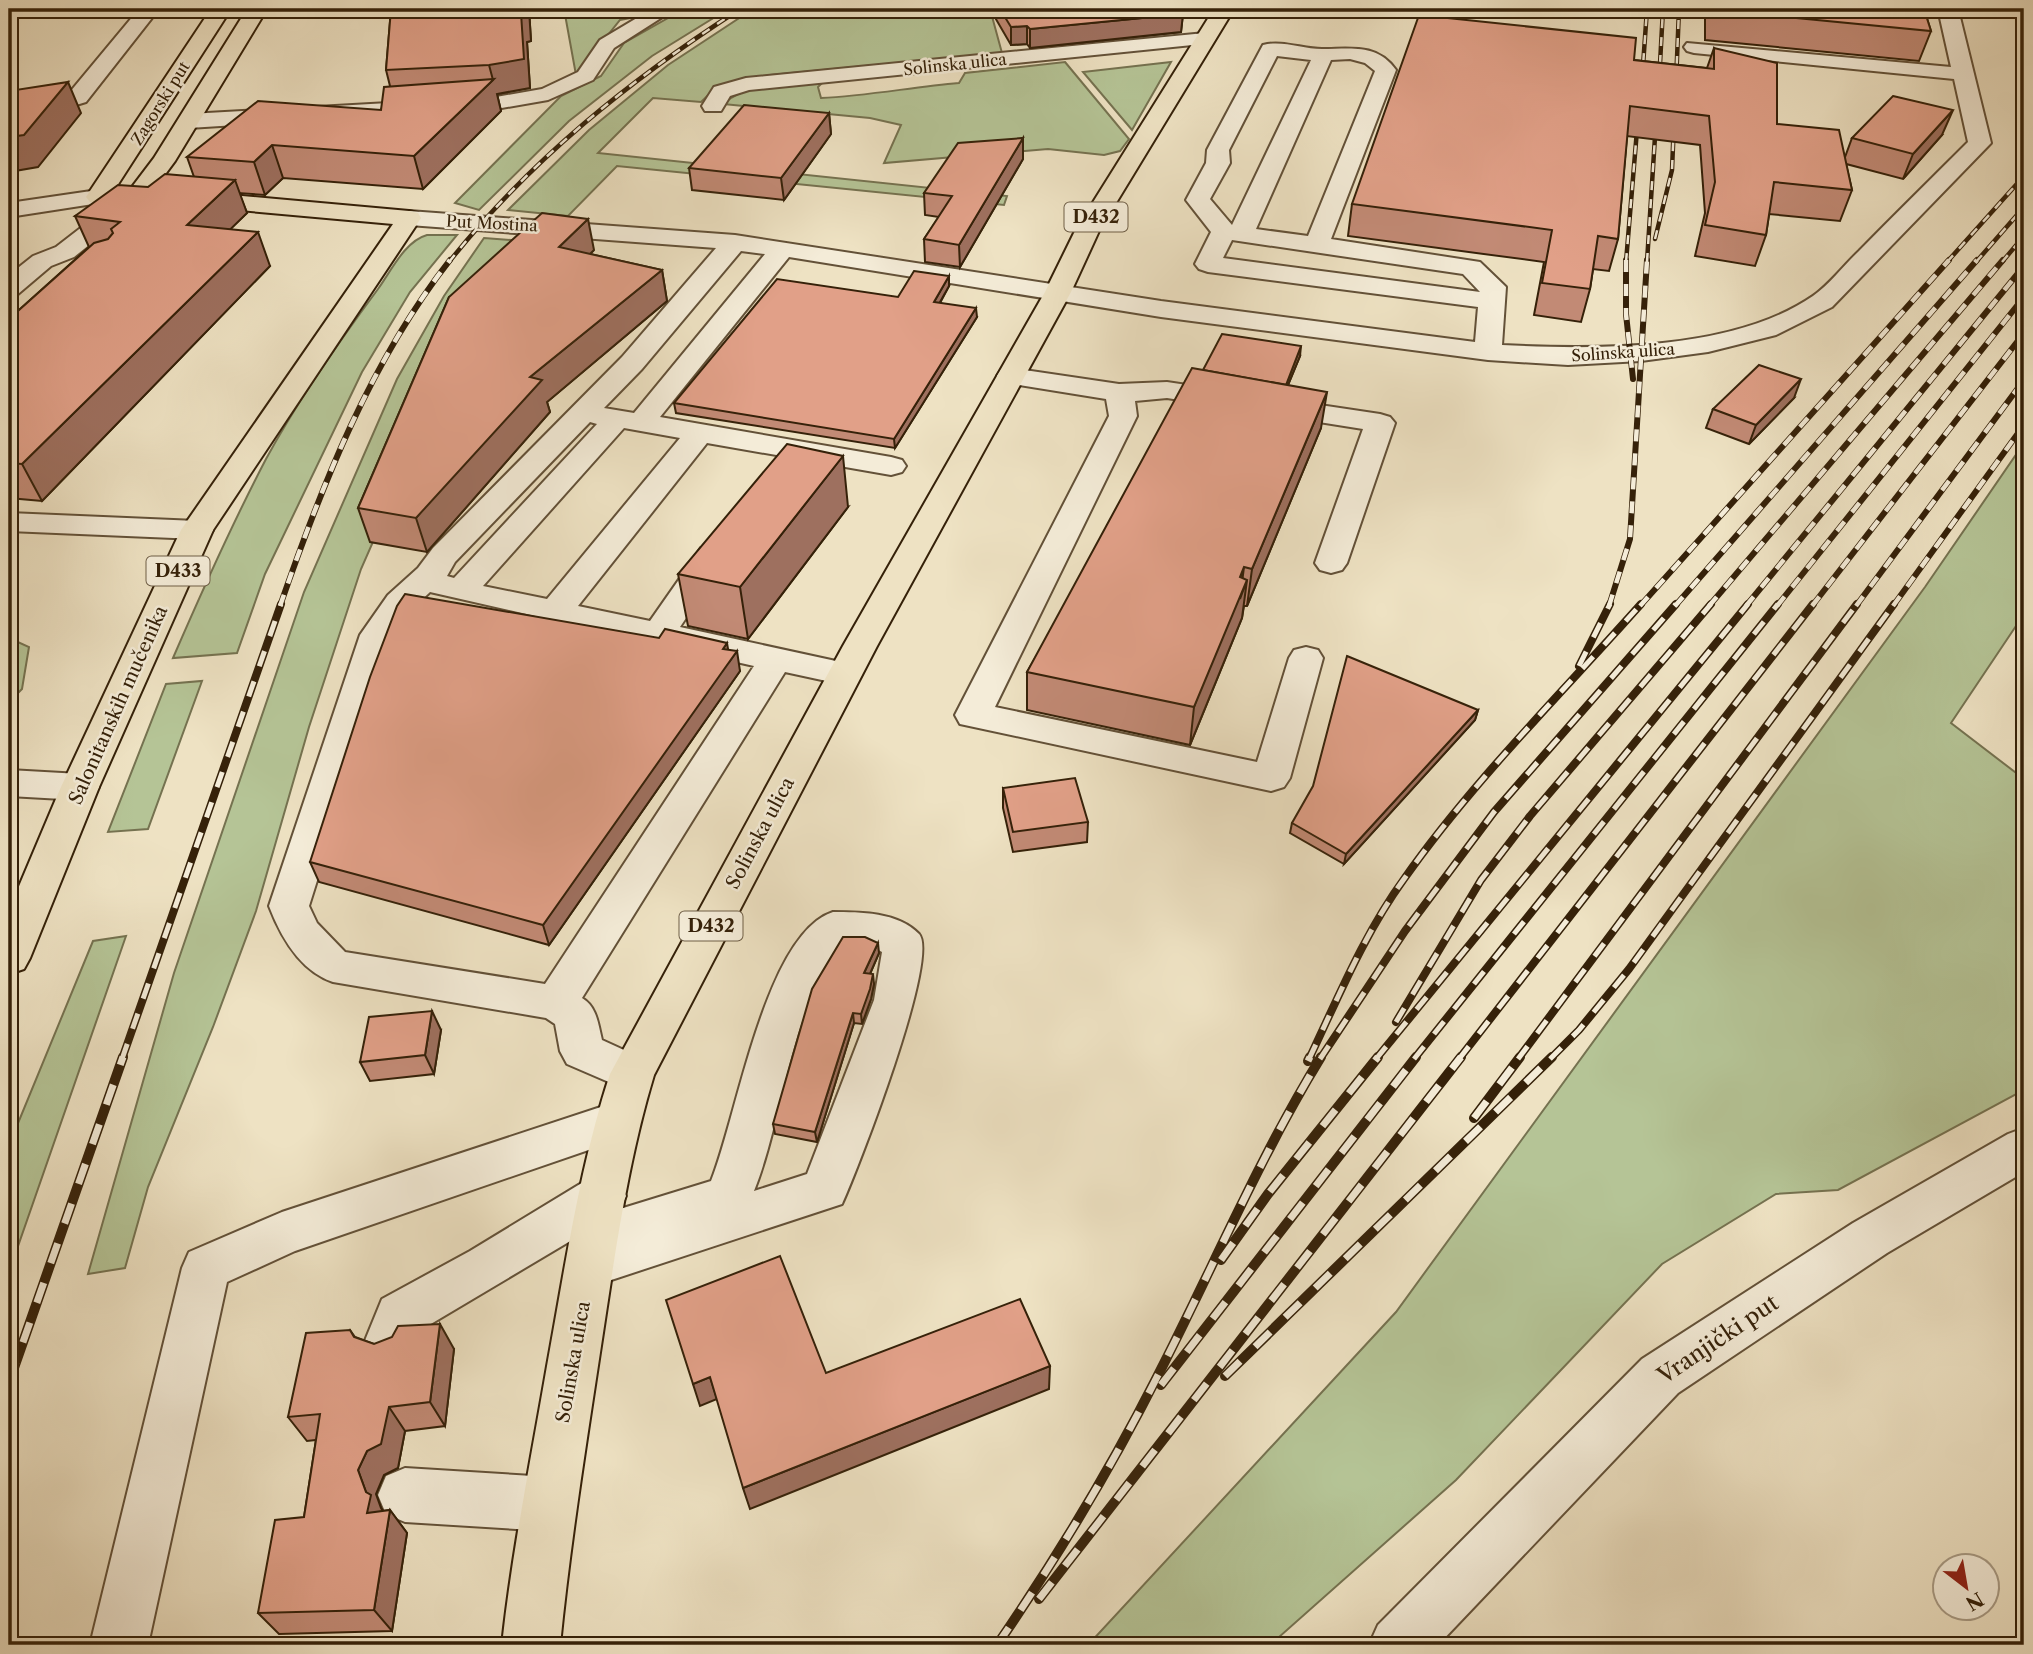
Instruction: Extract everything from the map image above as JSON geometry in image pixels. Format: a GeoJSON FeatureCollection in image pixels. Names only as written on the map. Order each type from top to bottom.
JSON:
{"type":"FeatureCollection","features":[{"type":"Feature","properties":{"kind":"main road","name":"Zagorski put"},"geometry":{"type":"LineString","coordinates":[[99,197],[221,9]]}},
{"type":"Feature","properties":{"kind":"main road","name":"Zagorski put"},"geometry":{"type":"LineString","coordinates":[[139,194],[154,177],[257,9]]}},
{"type":"Feature","properties":{"kind":"main road","name":"Solinska ulica"},"geometry":{"type":"LineString","coordinates":[[532,1633],[549,1504],[595,1233],[616,1121],[632,1074],[845,674],[1058,292],[1087,231],[1142,147],[1224,9]]}},
{"type":"Feature","properties":{"kind":"main road","name":"Put Mostina"},"geometry":{"type":"LineString","coordinates":[[99,197],[139,194],[409,218]]}},
{"type":"Feature","properties":{"kind":"main road","name":"Salonitanskih mučenika"},"geometry":{"type":"LineString","coordinates":[[9,958],[80,787],[197,530],[409,218]]}},
{"type":"Feature","properties":{"kind":"street"},"geometry":{"type":"LineString","coordinates":[[9,111],[63,103],[78,97],[149,9]]}},
{"type":"Feature","properties":{"kind":"street"},"geometry":{"type":"LineString","coordinates":[[189,121],[496,103],[548,94],[586,76],[607,44],[665,9]]}},
{"type":"Feature","properties":{"kind":"street","name":"Solinska ulica"},"geometry":{"type":"LineString","coordinates":[[1058,292],[1161,309],[1488,352],[1568,357],[1641,353],[1708,344],[1766,329],[1823,301],[1980,143],[1948,9]]}},
{"type":"Feature","properties":{"kind":"street","name":"Solinska ulica"},"geometry":{"type":"LineString","coordinates":[[713,106],[722,92],[746,84],[1205,39]]}},
{"type":"Feature","properties":{"kind":"street"},"geometry":{"type":"LineString","coordinates":[[1694,47],[1963,74]]}},
{"type":"Feature","properties":{"kind":"street"},"geometry":{"type":"LineString","coordinates":[[1317,244],[1386,70],[1375,58],[1347,52],[1323,55],[1270,49],[1218,150],[1218,163],[1198,200],[1232,232],[1471,267],[1493,287],[1488,352]]}},
{"type":"Feature","properties":{"kind":"street"},"geometry":{"type":"LineString","coordinates":[[1323,55],[1232,232],[1208,264],[1198,292],[1216,301],[1413,326],[1444,312],[1492,302]]}},
{"type":"Feature","properties":{"kind":"street"},"geometry":{"type":"LineString","coordinates":[[9,290],[42,261],[65,252],[139,194]]}},
{"type":"Feature","properties":{"kind":"street"},"geometry":{"type":"LineString","coordinates":[[42,261],[45,248],[99,197]]}},
{"type":"Feature","properties":{"kind":"street","name":"Put Mostina"},"geometry":{"type":"LineString","coordinates":[[9,210],[99,197]]}},
{"type":"Feature","properties":{"kind":"street","name":"Put Mostina"},"geometry":{"type":"LineString","coordinates":[[409,218],[735,242],[1058,292]]}},
{"type":"Feature","properties":{"kind":"street"},"geometry":{"type":"LineString","coordinates":[[445,583],[444,555],[586,413],[735,242]]}},
{"type":"Feature","properties":{"kind":"street"},"geometry":{"type":"LineString","coordinates":[[632,1074],[582,1051],[575,1015],[555,1003],[333,966],[300,932],[289,906],[377,635],[400,602],[445,583],[630,419],[783,248]]}},
{"type":"Feature","properties":{"kind":"street"},"geometry":{"type":"LineString","coordinates":[[9,263],[42,261],[89,265]]}},
{"type":"Feature","properties":{"kind":"street"},"geometry":{"type":"LineString","coordinates":[[1208,264],[1444,312]]}},
{"type":"Feature","properties":{"kind":"street"},"geometry":{"type":"LineString","coordinates":[[9,290],[46,295]]}},
{"type":"Feature","properties":{"kind":"street"},"geometry":{"type":"LineString","coordinates":[[1011,376],[1119,393],[1167,390],[1380,423],[1331,563]]}},
{"type":"Feature","properties":{"kind":"street"},"geometry":{"type":"LineString","coordinates":[[1119,393],[1123,416],[973,715],[1271,778],[1306,657]]}},
{"type":"Feature","properties":{"kind":"street"},"geometry":{"type":"LineString","coordinates":[[586,413],[700,432],[779,459],[891,466]]}},
{"type":"Feature","properties":{"kind":"street"},"geometry":{"type":"LineString","coordinates":[[555,612],[700,432]]}},
{"type":"Feature","properties":{"kind":"street"},"geometry":{"type":"LineString","coordinates":[[9,522],[197,530]]}},
{"type":"Feature","properties":{"kind":"street"},"geometry":{"type":"LineString","coordinates":[[657,634],[726,535]]}},
{"type":"Feature","properties":{"kind":"street"},"geometry":{"type":"LineString","coordinates":[[445,583],[555,612],[845,674]]}},
{"type":"Feature","properties":{"kind":"street"},"geometry":{"type":"LineString","coordinates":[[555,1003],[776,659]]}},
{"type":"Feature","properties":{"kind":"street"},"geometry":{"type":"LineString","coordinates":[[9,783],[80,787]]}},
{"type":"Feature","properties":{"kind":"street"},"geometry":{"type":"LineString","coordinates":[[389,1343],[400,1315],[487,1267],[595,1233],[727,1196],[742,1162],[772,1049],[808,956],[833,928],[873,928],[904,945],[895,1000],[825,1189],[595,1233]]}},
{"type":"Feature","properties":{"kind":"street"},"geometry":{"type":"LineString","coordinates":[[119,1645],[206,1268],[282,1234],[616,1121]]}},
{"type":"Feature","properties":{"kind":"street","name":"Vranjički put"},"geometry":{"type":"LineString","coordinates":[[1402,1643],[1660,1376],[1870,1238],[2024,1148]]}},
{"type":"Feature","properties":{"kind":"street"},"geometry":{"type":"LineString","coordinates":[[405,1495],[549,1504]]}},
{"type":"Feature","properties":{"kind":"green space"},"geometry":{"type":"Polygon","coordinates":[[[564,9],[656,9],[646,15],[620,20],[576,75],[564,9]]]}},
{"type":"Feature","properties":{"kind":"green space"},"geometry":{"type":"Polygon","coordinates":[[[684,9],[728,9],[652,56],[569,121],[479,210],[455,203],[561,96],[601,76],[624,43],[684,9]]]}},
{"type":"Feature","properties":{"kind":"green space"},"geometry":{"type":"Polygon","coordinates":[[[753,9],[990,9],[1002,53],[770,75],[716,88],[701,102],[653,98],[598,153],[1007,196],[1004,205],[617,166],[568,216],[508,210],[589,130],[668,65],[753,9]]]}},
{"type":"Feature","properties":{"kind":"green space"},"geometry":{"type":"Polygon","coordinates":[[[1065,62],[1129,139],[1120,151],[1104,155],[1048,149],[884,163],[901,125],[870,118],[723,104],[745,91],[771,84],[825,80],[818,87],[821,98],[838,97],[959,83],[965,73],[1065,62]]]}},
{"type":"Feature","properties":{"kind":"green space"},"geometry":{"type":"Polygon","coordinates":[[[1171,62],[1132,130],[1083,72],[1171,62]]]}},
{"type":"Feature","properties":{"kind":"green space"},"geometry":{"type":"Polygon","coordinates":[[[427,235],[457,235],[410,292],[362,372],[265,574],[237,653],[173,658],[241,508],[291,415],[399,258],[412,243],[427,235]]]}},
{"type":"Feature","properties":{"kind":"green space"},"geometry":{"type":"Polygon","coordinates":[[[484,238],[538,242],[394,494],[361,569],[309,727],[256,911],[213,1027],[148,1187],[125,1268],[88,1274],[174,973],[304,592],[397,379],[444,296],[484,238]]]}},
{"type":"Feature","properties":{"kind":"green space"},"geometry":{"type":"Polygon","coordinates":[[[2024,443],[2024,614],[1951,723],[2024,779],[2024,1090],[1838,1190],[1776,1194],[1662,1264],[1456,1480],[1270,1645],[1088,1645],[1396,1312],[1925,587],[2024,443]]]}},
{"type":"Feature","properties":{"kind":"green space"},"geometry":{"type":"Polygon","coordinates":[[[9,638],[29,647],[22,689],[9,702],[9,638]]]}},
{"type":"Feature","properties":{"kind":"green space"},"geometry":{"type":"Polygon","coordinates":[[[202,681],[148,829],[108,832],[166,684],[202,681]]]}},
{"type":"Feature","properties":{"kind":"green space"},"geometry":{"type":"Polygon","coordinates":[[[126,936],[9,1272],[9,1145],[93,941],[126,936]]]}},
{"type":"Feature","properties":{"kind":"building"},"geometry":{"type":"Polygon","coordinates":[[[391,9],[525,9],[525,13],[521,13],[524,59],[489,65],[386,70],[391,9]]]}},
{"type":"Feature","properties":{"kind":"building"},"geometry":{"type":"Polygon","coordinates":[[[1000,9],[1177,9],[1183,14],[1030,29],[1027,26],[1011,27],[1000,9]]]}},
{"type":"Feature","properties":{"kind":"building"},"geometry":{"type":"Polygon","coordinates":[[[1924,9],[1931,31],[1714,10],[1924,9]]]}},
{"type":"Feature","properties":{"kind":"building"},"geometry":{"type":"Polygon","coordinates":[[[1419,15],[1636,38],[1634,60],[1714,69],[1714,48],[1777,63],[1777,124],[1839,130],[1852,190],[1774,182],[1766,235],[1705,225],[1715,182],[1709,116],[1630,106],[1618,239],[1598,236],[1590,289],[1542,283],[1552,230],[1352,204],[1419,15]]]}},
{"type":"Feature","properties":{"kind":"building"},"geometry":{"type":"Polygon","coordinates":[[[494,79],[414,156],[272,145],[254,162],[187,157],[258,101],[381,110],[384,87],[494,79]]]}},
{"type":"Feature","properties":{"kind":"building"},"geometry":{"type":"Polygon","coordinates":[[[68,82],[24,135],[9,137],[9,91],[68,82]]]}},
{"type":"Feature","properties":{"kind":"building"},"geometry":{"type":"Polygon","coordinates":[[[1893,96],[1953,110],[1913,154],[1852,138],[1893,96]]]}},
{"type":"Feature","properties":{"kind":"building"},"geometry":{"type":"Polygon","coordinates":[[[744,105],[829,113],[781,178],[689,168],[744,105]]]}},
{"type":"Feature","properties":{"kind":"building"},"geometry":{"type":"Polygon","coordinates":[[[1023,138],[959,245],[924,239],[952,196],[924,193],[958,143],[1023,138]]]}},
{"type":"Feature","properties":{"kind":"building"},"geometry":{"type":"Polygon","coordinates":[[[165,174],[235,180],[187,225],[258,232],[22,464],[9,463],[9,319],[94,243],[108,239],[113,233],[111,229],[120,222],[75,216],[118,185],[148,187],[165,174]]]}},
{"type":"Feature","properties":{"kind":"building"},"geometry":{"type":"Polygon","coordinates":[[[542,213],[588,219],[559,247],[662,270],[530,377],[542,380],[416,518],[358,508],[449,297],[542,213]]]}},
{"type":"Feature","properties":{"kind":"building"},"geometry":{"type":"Polygon","coordinates":[[[914,271],[949,276],[934,302],[976,308],[894,439],[674,403],[777,279],[898,297],[914,271]]]}},
{"type":"Feature","properties":{"kind":"building"},"geometry":{"type":"Polygon","coordinates":[[[1222,334],[1301,346],[1286,385],[1203,370],[1222,334]]]}},
{"type":"Feature","properties":{"kind":"building"},"geometry":{"type":"Polygon","coordinates":[[[1759,365],[1801,379],[1756,425],[1713,409],[1759,365]]]}},
{"type":"Feature","properties":{"kind":"building"},"geometry":{"type":"Polygon","coordinates":[[[1192,368],[1327,392],[1252,569],[1244,567],[1240,577],[1247,580],[1194,707],[1027,672],[1192,368]]]}},
{"type":"Feature","properties":{"kind":"building"},"geometry":{"type":"Polygon","coordinates":[[[787,444],[843,456],[740,587],[678,574],[787,444]]]}},
{"type":"Feature","properties":{"kind":"building"},"geometry":{"type":"Polygon","coordinates":[[[405,594],[659,638],[665,629],[727,643],[723,649],[737,651],[543,925],[310,862],[370,677],[397,606],[405,594]]]}},
{"type":"Feature","properties":{"kind":"building"},"geometry":{"type":"Polygon","coordinates":[[[1347,656],[1478,710],[1346,854],[1292,823],[1313,786],[1347,656]]]}},
{"type":"Feature","properties":{"kind":"building"},"geometry":{"type":"Polygon","coordinates":[[[1075,778],[1088,822],[1013,832],[1003,788],[1075,778]]]}},
{"type":"Feature","properties":{"kind":"building"},"geometry":{"type":"Polygon","coordinates":[[[843,937],[865,937],[878,943],[864,973],[873,974],[861,1014],[853,1013],[815,1132],[773,1124],[812,989],[843,937]]]}},
{"type":"Feature","properties":{"kind":"building"},"geometry":{"type":"Polygon","coordinates":[[[432,1011],[425,1055],[360,1062],[369,1017],[432,1011]]]}},
{"type":"Feature","properties":{"kind":"building"},"geometry":{"type":"Polygon","coordinates":[[[780,1256],[826,1373],[1020,1299],[1050,1366],[743,1488],[710,1377],[693,1384],[666,1300],[780,1256]]]}},
{"type":"Feature","properties":{"kind":"building"},"geometry":{"type":"Polygon","coordinates":[[[440,1324],[430,1402],[389,1407],[381,1444],[367,1451],[358,1470],[366,1492],[371,1495],[367,1513],[390,1510],[374,1610],[258,1613],[275,1520],[304,1517],[320,1414],[288,1417],[306,1333],[350,1330],[354,1337],[374,1344],[392,1337],[398,1326],[440,1324]]]}},
{"type":"Feature","properties":{"kind":"railway"},"geometry":{"type":"LineString","coordinates":[[449,262],[481,224],[548,155],[621,93],[740,9]]}},
{"type":"Feature","properties":{"kind":"railway"},"geometry":{"type":"LineString","coordinates":[[1642,80],[1647,9]]}},
{"type":"Feature","properties":{"kind":"railway"},"geometry":{"type":"LineString","coordinates":[[1659,82],[1663,9]]}},
{"type":"Feature","properties":{"kind":"railway"},"geometry":{"type":"LineString","coordinates":[[1676,83],[1679,9]]}},
{"type":"Feature","properties":{"kind":"railway"},"geometry":{"type":"LineString","coordinates":[[1626,262],[1638,118]]}},
{"type":"Feature","properties":{"kind":"railway"},"geometry":{"type":"LineString","coordinates":[[1647,262],[1656,121]]}},
{"type":"Feature","properties":{"kind":"railway"},"geometry":{"type":"LineString","coordinates":[[1655,239],[1672,170],[1674,122]]}},
{"type":"Feature","properties":{"kind":"railway"},"geometry":{"type":"LineString","coordinates":[[1947,262],[2024,176]]}},
{"type":"Feature","properties":{"kind":"railway"},"geometry":{"type":"LineString","coordinates":[[1976,262],[2024,207]]}},
{"type":"Feature","properties":{"kind":"railway"},"geometry":{"type":"LineString","coordinates":[[2002,262],[2024,236]]}},
{"type":"Feature","properties":{"kind":"railway"},"geometry":{"type":"LineString","coordinates":[[280,606],[331,470],[372,382],[421,299],[450,260]]}},
{"type":"Feature","properties":{"kind":"railway"},"geometry":{"type":"LineString","coordinates":[[1609,606],[1630,539],[1647,260]]}},
{"type":"Feature","properties":{"kind":"railway"},"geometry":{"type":"LineString","coordinates":[[1640,606],[1949,260]]}},
{"type":"Feature","properties":{"kind":"railway"},"geometry":{"type":"LineString","coordinates":[[1675,606],[1977,260]]}},
{"type":"Feature","properties":{"kind":"railway"},"geometry":{"type":"LineString","coordinates":[[1709,606],[2003,260]]}},
{"type":"Feature","properties":{"kind":"railway"},"geometry":{"type":"LineString","coordinates":[[1626,262],[1626,314],[1633,379]]}},
{"type":"Feature","properties":{"kind":"railway"},"geometry":{"type":"LineString","coordinates":[[1746,606],[2024,266]]}},
{"type":"Feature","properties":{"kind":"railway"},"geometry":{"type":"LineString","coordinates":[[1777,606],[2024,297]]}},
{"type":"Feature","properties":{"kind":"railway"},"geometry":{"type":"LineString","coordinates":[[1812,606],[2024,333]]}},
{"type":"Feature","properties":{"kind":"railway"},"geometry":{"type":"LineString","coordinates":[[1856,606],[2024,380]]}},
{"type":"Feature","properties":{"kind":"railway"},"geometry":{"type":"LineString","coordinates":[[1893,606],[2024,425]]}},
{"type":"Feature","properties":{"kind":"railway"},"geometry":{"type":"LineString","coordinates":[[122,1059],[281,604]]}},
{"type":"Feature","properties":{"kind":"railway"},"geometry":{"type":"LineString","coordinates":[[1309,1059],[1364,944],[1404,879],[1488,773],[1641,604]]}},
{"type":"Feature","properties":{"kind":"railway"},"geometry":{"type":"LineString","coordinates":[[1320,1059],[1405,931],[1494,812],[1676,604]]}},
{"type":"Feature","properties":{"kind":"railway"},"geometry":{"type":"LineString","coordinates":[[1396,1022],[1481,880],[1530,816],[1711,604]]}},
{"type":"Feature","properties":{"kind":"railway"},"geometry":{"type":"LineString","coordinates":[[1376,1059],[1748,604]]}},
{"type":"Feature","properties":{"kind":"railway"},"geometry":{"type":"LineString","coordinates":[[1414,1059],[1778,604]]}},
{"type":"Feature","properties":{"kind":"railway"},"geometry":{"type":"LineString","coordinates":[[1459,1059],[1813,604]]}},
{"type":"Feature","properties":{"kind":"railway"},"geometry":{"type":"LineString","coordinates":[[1518,1059],[1857,604]]}},
{"type":"Feature","properties":{"kind":"railway"},"geometry":{"type":"LineString","coordinates":[[1552,1057],[1579,1030],[1629,969],[1894,604]]}},
{"type":"Feature","properties":{"kind":"railway"},"geometry":{"type":"LineString","coordinates":[[1579,666],[1609,606]]}},
{"type":"Feature","properties":{"kind":"railway"},"geometry":{"type":"LineString","coordinates":[[9,1382],[123,1057]]}},
{"type":"Feature","properties":{"kind":"railway"},"geometry":{"type":"LineString","coordinates":[[997,1645],[1061,1547],[1139,1412],[1256,1175],[1321,1057]]}},
{"type":"Feature","properties":{"kind":"railway"},"geometry":{"type":"LineString","coordinates":[[1221,1260],[1268,1194],[1378,1057]]}},
{"type":"Feature","properties":{"kind":"railway"},"geometry":{"type":"LineString","coordinates":[[1161,1385],[1416,1057]]}},
{"type":"Feature","properties":{"kind":"railway"},"geometry":{"type":"LineString","coordinates":[[1039,1599],[1461,1057]]}},
{"type":"Feature","properties":{"kind":"railway"},"geometry":{"type":"LineString","coordinates":[[1474,1118],[1520,1057]]}},
{"type":"Feature","properties":{"kind":"railway"},"geometry":{"type":"LineString","coordinates":[[1225,1376],[1552,1057]]}}]}
